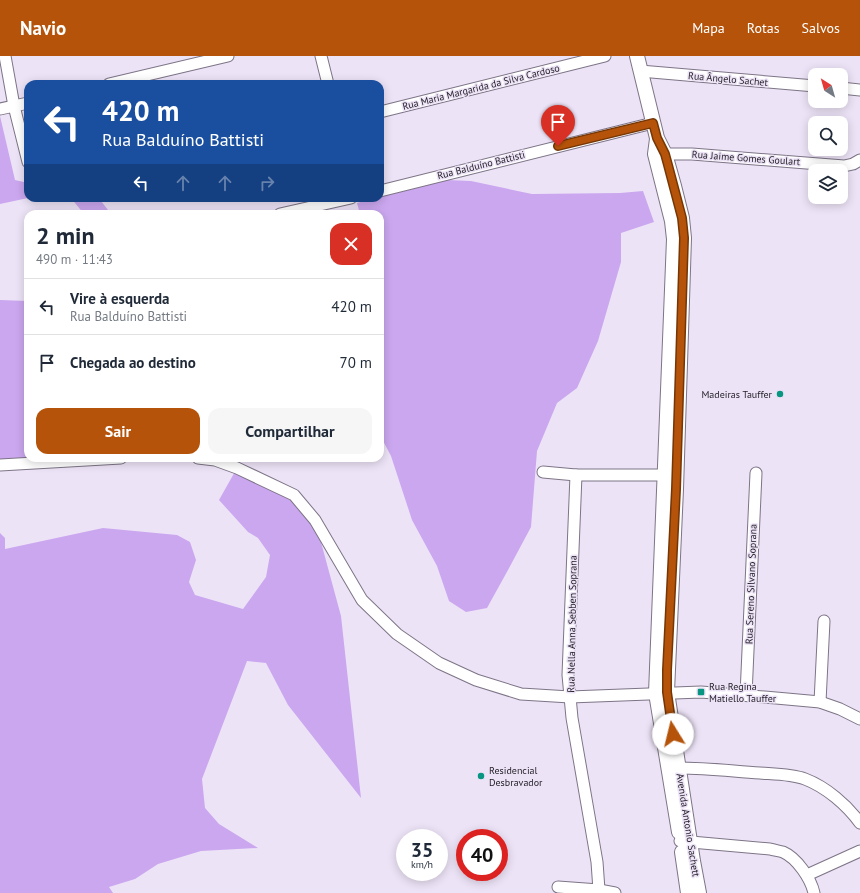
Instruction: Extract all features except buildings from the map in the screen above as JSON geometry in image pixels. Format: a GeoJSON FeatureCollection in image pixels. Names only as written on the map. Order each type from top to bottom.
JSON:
{"type":"FeatureCollection","features":[{"type":"Feature","properties":{"kind":"street"},"geometry":{"type":"LineString","coordinates":[[5,56],[14,106],[24,146]]}},
{"type":"Feature","properties":{"kind":"street"},"geometry":{"type":"LineString","coordinates":[[125,80],[228,56]]}},
{"type":"Feature","properties":{"kind":"street"},"geometry":{"type":"LineString","coordinates":[[321,56],[327,80]]}},
{"type":"Feature","properties":{"kind":"street","name":"Rua Maria Margarida da Silva Cardoso"},"geometry":{"type":"LineString","coordinates":[[384,111],[605,56]]}},
{"type":"Feature","properties":{"kind":"street","name":"Avenida Antonio Sachett"},"geometry":{"type":"LineString","coordinates":[[637,56],[657,138],[674,239],[677,303],[661,693],[685,842],[688,893]]}},
{"type":"Feature","properties":{"kind":"street","name":"Rua Ângelo Sachet"},"geometry":{"type":"LineString","coordinates":[[640,71],[808,85]]}},
{"type":"Feature","properties":{"kind":"street"},"geometry":{"type":"LineString","coordinates":[[848,89],[860,90]]}},
{"type":"Feature","properties":{"kind":"street"},"geometry":{"type":"LineString","coordinates":[[0,109],[24,104]]}},
{"type":"Feature","properties":{"kind":"street","name":"Rua Balduíno Battisti"},"geometry":{"type":"LineString","coordinates":[[384,190],[653,123]]}},
{"type":"Feature","properties":{"kind":"street","name":"Rua Jaime Gomes Goulart"},"geometry":{"type":"LineString","coordinates":[[660,154],[692,154],[844,166],[853,164],[860,160]]}},
{"type":"Feature","properties":{"kind":"street"},"geometry":{"type":"LineString","coordinates":[[298,210],[333,202]]}},
{"type":"Feature","properties":{"kind":"street"},"geometry":{"type":"LineString","coordinates":[[0,465],[52,462]]}},
{"type":"Feature","properties":{"kind":"street"},"geometry":{"type":"LineString","coordinates":[[220,462],[237,468],[294,496],[315,520],[362,600],[398,634],[439,663],[476,680],[521,694],[570,697],[701,692],[820,702],[860,718]]}},
{"type":"Feature","properties":{"kind":"street"},"geometry":{"type":"LineString","coordinates":[[543,472],[576,475],[671,475]]}},
{"type":"Feature","properties":{"kind":"street","name":"Rua Sereno Silvano Soprana"},"geometry":{"type":"LineString","coordinates":[[746,695],[756,473]]}},
{"type":"Feature","properties":{"kind":"street","name":"Rua Nella Anna Sebben Soprana"},"geometry":{"type":"LineString","coordinates":[[576,475],[568,675],[572,718],[597,862],[599,890]]}},
{"type":"Feature","properties":{"kind":"street"},"geometry":{"type":"LineString","coordinates":[[820,702],[824,621]]}},
{"type":"Feature","properties":{"kind":"street"},"geometry":{"type":"LineString","coordinates":[[674,768],[784,775],[804,779],[822,788],[840,802],[860,823]]}},
{"type":"Feature","properties":{"kind":"street"},"geometry":{"type":"LineString","coordinates":[[685,842],[770,849],[784,853],[797,863],[807,875],[814,893]]}},
{"type":"Feature","properties":{"kind":"street","name":"Avenida Antonio Sachett"},"geometry":{"type":"LineString","coordinates":[[685,842],[699,893]]}},
{"type":"Feature","properties":{"kind":"street"},"geometry":{"type":"LineString","coordinates":[[807,875],[860,851]]}},
{"type":"Feature","properties":{"kind":"street"},"geometry":{"type":"LineString","coordinates":[[558,887],[599,890],[615,893]]}},
{"type":"Feature","properties":{"kind":"shaded area"},"geometry":{"type":"Polygon","coordinates":[[[0,116],[15,180],[24,182],[24,199],[0,204],[0,116]]]}},
{"type":"Feature","properties":{"kind":"shaded area"},"geometry":{"type":"Polygon","coordinates":[[[448,180],[471,181],[532,194],[620,193],[643,191],[654,222],[621,233],[621,262],[598,341],[577,388],[557,403],[537,451],[531,527],[487,608],[466,612],[449,601],[437,566],[412,520],[391,456],[384,443],[384,210],[359,210],[357,203],[384,202],[384,196],[448,180]]]}},
{"type":"Feature","properties":{"kind":"shaded area"},"geometry":{"type":"Polygon","coordinates":[[[74,202],[102,202],[108,210],[81,210],[74,202]]]}},
{"type":"Feature","properties":{"kind":"shaded area"},"geometry":{"type":"Polygon","coordinates":[[[0,300],[24,301],[24,459],[0,465],[0,300]]]}},
{"type":"Feature","properties":{"kind":"shaded area"},"geometry":{"type":"Polygon","coordinates":[[[214,462],[239,462],[237,468],[214,462]]]}},
{"type":"Feature","properties":{"kind":"shaded area"},"geometry":{"type":"Polygon","coordinates":[[[237,468],[294,495],[315,520],[341,616],[361,798],[288,705],[266,663],[247,661],[202,779],[205,808],[219,824],[258,848],[201,851],[158,864],[135,879],[109,887],[113,893],[0,893],[0,533],[5,538],[5,549],[103,528],[177,535],[190,542],[196,560],[189,582],[195,595],[243,609],[266,577],[270,555],[258,538],[248,532],[219,500],[237,468]]]}},
{"type":"Feature","properties":{"kind":"place","name":"Madeiras Tauffer"},"geometry":{"type":"Point","coordinates":[780,394]}},
{"type":"Feature","properties":{"kind":"place","name":"Rua Regina Matiello Tauffer"},"geometry":{"type":"Point","coordinates":[701,692]}},
{"type":"Feature","properties":{"kind":"place","name":"Residencial Desbravador"},"geometry":{"type":"Point","coordinates":[481,776]}},
{"type":"Feature","properties":{"kind":"route"},"geometry":{"type":"LineString","coordinates":[[558,146],[653,123],[657,138],[665,154],[682,218],[684,238],[677,460],[667,670],[667,692],[673,734]]}}]}
